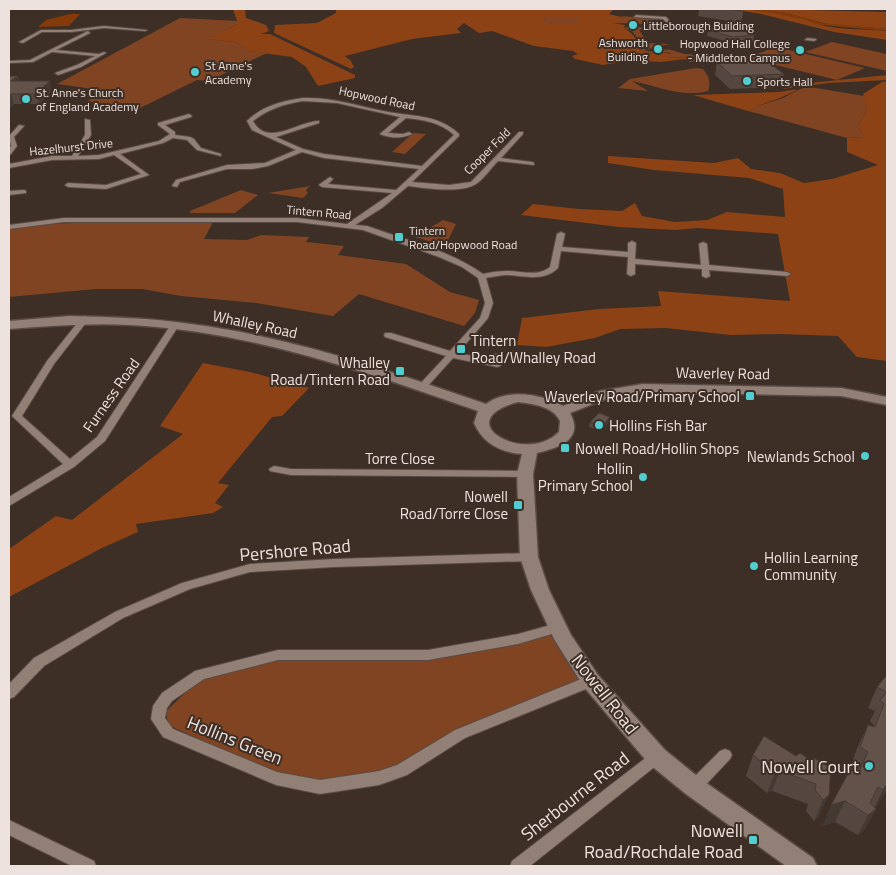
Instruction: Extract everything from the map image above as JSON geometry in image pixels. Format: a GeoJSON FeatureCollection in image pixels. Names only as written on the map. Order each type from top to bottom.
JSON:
{"type":"FeatureCollection","features":[{"type":"Feature","properties":{"kind":"street"},"geometry":{"type":"LineString","coordinates":[[636,16],[664,18],[671,24]]}},
{"type":"Feature","properties":{"kind":"street"},"geometry":{"type":"LineString","coordinates":[[21,42],[41,31],[104,27],[145,31]]}},
{"type":"Feature","properties":{"kind":"street"},"geometry":{"type":"LineString","coordinates":[[9,62],[31,61],[95,29]]}},
{"type":"Feature","properties":{"kind":"street"},"geometry":{"type":"LineString","coordinates":[[807,39],[814,40]]}},
{"type":"Feature","properties":{"kind":"street"},"geometry":{"type":"LineString","coordinates":[[51,51],[102,54],[58,72]]}},
{"type":"Feature","properties":{"kind":"street"},"geometry":{"type":"LineString","coordinates":[[69,69],[77,71]]}},
{"type":"Feature","properties":{"kind":"street","name":"Hopwood Road"},"geometry":{"type":"LineString","coordinates":[[350,225],[370,214],[408,184],[457,135],[446,124],[434,120],[375,111],[322,99],[291,102],[257,112],[250,121],[251,125],[269,137],[301,150],[324,156],[423,168]]}},
{"type":"Feature","properties":{"kind":"street"},"geometry":{"type":"LineString","coordinates":[[189,116],[160,124],[173,133],[172,136],[188,138],[192,140],[198,149],[219,156]]}},
{"type":"Feature","properties":{"kind":"street"},"geometry":{"type":"LineString","coordinates":[[405,116],[383,134],[403,136],[409,134]]}},
{"type":"Feature","properties":{"kind":"street"},"geometry":{"type":"LineString","coordinates":[[269,137],[317,122]]}},
{"type":"Feature","properties":{"kind":"street"},"geometry":{"type":"LineString","coordinates":[[74,157],[88,135],[85,124]]}},
{"type":"Feature","properties":{"kind":"street"},"geometry":{"type":"LineString","coordinates":[[9,153],[14,146],[11,137],[16,129]]}},
{"type":"Feature","properties":{"kind":"street","name":"Cooper Fold"},"geometry":{"type":"LineString","coordinates":[[408,184],[464,186],[474,183],[521,133]]}},
{"type":"Feature","properties":{"kind":"street","name":"Hazelhurst Drive"},"geometry":{"type":"LineString","coordinates":[[9,166],[52,158],[99,157],[116,154],[161,142],[172,136]]}},
{"type":"Feature","properties":{"kind":"street"},"geometry":{"type":"LineString","coordinates":[[175,186],[178,181],[227,167],[266,165],[301,150]]}},
{"type":"Feature","properties":{"kind":"street"},"geometry":{"type":"LineString","coordinates":[[116,154],[146,175]]}},
{"type":"Feature","properties":{"kind":"street"},"geometry":{"type":"LineString","coordinates":[[204,158],[211,154]]}},
{"type":"Feature","properties":{"kind":"street"},"geometry":{"type":"LineString","coordinates":[[497,159],[532,164]]}},
{"type":"Feature","properties":{"kind":"street"},"geometry":{"type":"LineString","coordinates":[[68,185],[79,188],[106,188],[155,173]]}},
{"type":"Feature","properties":{"kind":"street"},"geometry":{"type":"LineString","coordinates":[[330,179],[322,185],[398,192]]}},
{"type":"Feature","properties":{"kind":"street"},"geometry":{"type":"LineString","coordinates":[[9,193],[24,192]]}},
{"type":"Feature","properties":{"kind":"street","name":"Tintern Road"},"geometry":{"type":"LineString","coordinates":[[9,227],[44,221],[83,220],[297,220],[350,225],[406,241],[465,265],[482,276]]}},
{"type":"Feature","properties":{"kind":"street"},"geometry":{"type":"LineString","coordinates":[[423,386],[484,318],[489,303],[482,276],[503,273],[546,274],[554,268],[561,234]]}},
{"type":"Feature","properties":{"kind":"street"},"geometry":{"type":"LineString","coordinates":[[631,274],[632,243]]}},
{"type":"Feature","properties":{"kind":"street"},"geometry":{"type":"LineString","coordinates":[[703,244],[706,276]]}},
{"type":"Feature","properties":{"kind":"street"},"geometry":{"type":"LineString","coordinates":[[558,249],[787,277],[785,264]]}},
{"type":"Feature","properties":{"kind":"street"},"geometry":{"type":"LineString","coordinates":[[70,465],[13,419],[50,363],[85,319]]}},
{"type":"Feature","properties":{"kind":"street","name":"Whalley Road"},"geometry":{"type":"LineString","coordinates":[[9,325],[85,319],[137,321],[237,335],[305,351],[423,386],[487,409]]}},
{"type":"Feature","properties":{"kind":"street","name":"Furness Road"},"geometry":{"type":"LineString","coordinates":[[9,502],[70,465],[101,439],[175,325]]}},
{"type":"Feature","properties":{"kind":"street"},"geometry":{"type":"LineString","coordinates":[[388,336],[452,355],[496,364],[497,356]]}},
{"type":"Feature","properties":{"kind":"street","name":"Waverley Road"},"geometry":{"type":"LineString","coordinates":[[561,412],[605,394],[643,388],[841,392],[887,401]]}},
{"type":"Feature","properties":{"kind":"street"},"geometry":{"type":"LineString","coordinates":[[524,398],[542,401],[561,412],[566,421],[567,429],[563,436],[555,443],[530,450],[516,449],[491,440],[484,433],[480,424],[482,416],[487,409],[506,400],[524,398]]}},
{"type":"Feature","properties":{"kind":"street","name":"Nowell Road"},"geometry":{"type":"LineString","coordinates":[[530,450],[525,474],[529,557],[540,590],[558,628],[591,681],[657,757],[694,787],[805,866]]}},
{"type":"Feature","properties":{"kind":"street","name":"Torre Close"},"geometry":{"type":"LineString","coordinates":[[274,469],[290,472],[525,474]]}},
{"type":"Feature","properties":{"kind":"street","name":"Pershore Road"},"geometry":{"type":"LineString","coordinates":[[9,693],[39,662],[119,615],[186,586],[250,568],[334,563],[529,557]]}},
{"type":"Feature","properties":{"kind":"street","name":"Hollins Green"},"geometry":{"type":"LineString","coordinates":[[558,628],[518,639],[428,656],[278,656],[200,675],[167,697],[160,706],[158,719],[168,733],[276,778],[320,786],[379,778],[402,770],[460,734],[591,681]]}},
{"type":"Feature","properties":{"kind":"street"},"geometry":{"type":"LineString","coordinates":[[694,787],[725,755]]}},
{"type":"Feature","properties":{"kind":"street","name":"Sherbourne Road"},"geometry":{"type":"LineString","coordinates":[[518,866],[657,757]]}},
{"type":"Feature","properties":{"kind":"street"},"geometry":{"type":"LineString","coordinates":[[9,827],[88,866]]}},
{"type":"Feature","properties":{"kind":"shaded area"},"geometry":{"type":"Polygon","coordinates":[[[233,9],[245,9],[246,18],[266,25],[269,31],[261,34],[270,34],[355,75],[355,78],[318,86],[306,67],[292,57],[249,51],[236,42],[207,39],[238,24],[233,9]]]}},
{"type":"Feature","properties":{"kind":"shaded area"},"geometry":{"type":"Polygon","coordinates":[[[336,9],[614,9],[609,14],[625,18],[613,23],[625,25],[624,28],[645,47],[638,48],[642,51],[671,54],[668,57],[670,58],[695,57],[696,61],[690,62],[685,59],[661,62],[633,60],[603,65],[575,59],[572,56],[578,54],[573,51],[534,46],[492,31],[479,33],[464,23],[457,29],[461,33],[412,39],[345,56],[354,67],[351,69],[274,33],[275,25],[317,23],[336,13],[336,9]],[[578,17],[544,18],[546,24],[580,24],[578,17]]]}},
{"type":"Feature","properties":{"kind":"shaded area"},"geometry":{"type":"Polygon","coordinates":[[[731,9],[776,13],[825,26],[887,31],[887,40],[834,32],[761,14],[731,9]]]}},
{"type":"Feature","properties":{"kind":"shaded area"},"geometry":{"type":"Polygon","coordinates":[[[759,9],[887,12],[887,29],[827,24],[786,13],[759,9]]]}},
{"type":"Feature","properties":{"kind":"shaded area"},"geometry":{"type":"Polygon","coordinates":[[[70,14],[80,14],[69,26],[38,27],[46,20],[70,14]]]}},
{"type":"Feature","properties":{"kind":"shaded area"},"geometry":{"type":"Polygon","coordinates":[[[619,16],[664,19],[667,21],[652,20],[649,24],[612,23],[624,17],[619,16]]]}},
{"type":"Feature","properties":{"kind":"shaded area"},"geometry":{"type":"Polygon","coordinates":[[[544,17],[578,17],[581,24],[545,24],[544,17]]]}},
{"type":"Feature","properties":{"kind":"shaded area"},"geometry":{"type":"Polygon","coordinates":[[[180,18],[238,21],[238,24],[208,39],[236,42],[249,51],[267,53],[209,81],[197,80],[136,110],[87,101],[108,91],[57,84],[180,18]]]}},
{"type":"Feature","properties":{"kind":"shaded area"},"geometry":{"type":"Polygon","coordinates":[[[629,26],[647,28],[639,30],[648,43],[670,44],[644,50],[672,50],[683,54],[691,54],[695,57],[670,58],[668,57],[671,53],[649,53],[642,51],[638,48],[644,46],[632,31],[624,28],[629,26]]]}},
{"type":"Feature","properties":{"kind":"shaded area"},"geometry":{"type":"Polygon","coordinates":[[[832,42],[887,54],[887,71],[805,52],[832,42]]]}},
{"type":"Feature","properties":{"kind":"shaded area"},"geometry":{"type":"Polygon","coordinates":[[[776,47],[865,68],[837,80],[746,58],[776,47]]]}},
{"type":"Feature","properties":{"kind":"shaded area"},"geometry":{"type":"Polygon","coordinates":[[[696,68],[703,69],[708,77],[708,91],[698,93],[679,92],[632,81],[648,91],[618,88],[630,79],[696,68]]]}},
{"type":"Feature","properties":{"kind":"shaded area"},"geometry":{"type":"Polygon","coordinates":[[[887,75],[887,80],[829,83],[782,89],[799,84],[887,75]]]}},
{"type":"Feature","properties":{"kind":"shaded area"},"geometry":{"type":"Polygon","coordinates":[[[887,81],[887,361],[857,357],[838,336],[730,335],[666,328],[620,329],[595,338],[546,347],[517,345],[522,318],[599,309],[661,306],[658,291],[790,301],[778,234],[698,228],[675,230],[619,227],[521,215],[533,204],[622,211],[635,203],[642,216],[675,222],[707,220],[727,212],[785,217],[783,189],[749,178],[654,170],[608,163],[608,156],[714,163],[738,158],[751,169],[780,173],[804,183],[832,179],[878,165],[847,152],[847,138],[863,137],[858,125],[867,111],[863,94],[882,82],[887,81]]]}},
{"type":"Feature","properties":{"kind":"shaded area"},"geometry":{"type":"Polygon","coordinates":[[[810,87],[864,96],[867,111],[858,125],[863,137],[847,138],[748,111],[785,97],[800,89],[810,87]]]}},
{"type":"Feature","properties":{"kind":"shaded area"},"geometry":{"type":"Polygon","coordinates":[[[798,89],[748,111],[693,95],[779,92],[798,89]]]}},
{"type":"Feature","properties":{"kind":"shaded area"},"geometry":{"type":"Polygon","coordinates":[[[413,133],[426,134],[405,154],[392,152],[413,133]]]}},
{"type":"Feature","properties":{"kind":"shaded area"},"geometry":{"type":"Polygon","coordinates":[[[310,186],[306,190],[308,193],[303,198],[268,193],[310,186]]]}},
{"type":"Feature","properties":{"kind":"shaded area"},"geometry":{"type":"Polygon","coordinates":[[[241,190],[258,195],[235,213],[190,213],[190,211],[241,190]]]}},
{"type":"Feature","properties":{"kind":"shaded area"},"geometry":{"type":"Polygon","coordinates":[[[443,220],[456,224],[445,246],[415,237],[443,220]]]}},
{"type":"Feature","properties":{"kind":"shaded area"},"geometry":{"type":"Polygon","coordinates":[[[213,222],[204,239],[247,240],[261,235],[309,237],[306,242],[344,246],[338,255],[406,264],[450,292],[479,300],[475,313],[464,326],[359,294],[333,316],[256,303],[181,296],[142,289],[96,289],[9,297],[9,229],[46,224],[213,222]]]}},
{"type":"Feature","properties":{"kind":"shaded area"},"geometry":{"type":"Polygon","coordinates":[[[203,363],[250,372],[309,388],[282,416],[272,417],[218,483],[229,485],[215,503],[223,507],[213,513],[136,524],[138,532],[102,548],[9,597],[9,549],[56,516],[72,520],[183,434],[160,426],[203,363]]]}},
{"type":"Feature","properties":{"kind":"shaded area"},"geometry":{"type":"Polygon","coordinates":[[[549,634],[591,681],[478,721],[379,778],[320,787],[266,769],[168,725],[166,711],[199,680],[281,658],[427,660],[549,634]]]}},
{"type":"Feature","properties":{"kind":"building"},"geometry":{"type":"Polygon","coordinates":[[[727,9],[744,9],[743,11],[727,9]]]}},
{"type":"Feature","properties":{"kind":"building"},"geometry":{"type":"Polygon","coordinates":[[[743,26],[754,35],[733,37],[708,30],[708,28],[743,26]]]}},
{"type":"Feature","properties":{"kind":"building"},"geometry":{"type":"Polygon","coordinates":[[[717,62],[768,62],[784,74],[732,76],[717,62]]]}},
{"type":"Feature","properties":{"kind":"building"},"geometry":{"type":"Polygon","coordinates":[[[9,76],[18,76],[11,81],[50,81],[36,94],[11,94],[9,96],[9,76]]]}},
{"type":"Feature","properties":{"kind":"building"},"geometry":{"type":"Polygon","coordinates":[[[599,413],[610,417],[601,427],[590,422],[599,413]]]}},
{"type":"Feature","properties":{"kind":"building"},"geometry":{"type":"Polygon","coordinates":[[[887,677],[887,692],[877,687],[887,677]]]}},
{"type":"Feature","properties":{"kind":"building"},"geometry":{"type":"Polygon","coordinates":[[[887,692],[887,784],[883,790],[878,787],[870,803],[876,809],[868,815],[845,801],[831,805],[850,770],[858,773],[868,752],[860,747],[868,725],[875,727],[884,704],[880,700],[887,692]]]}},
{"type":"Feature","properties":{"kind":"building"},"geometry":{"type":"Polygon","coordinates":[[[764,736],[796,756],[800,753],[812,761],[814,758],[831,768],[829,795],[823,800],[815,790],[816,784],[780,771],[775,773],[753,755],[764,736]]]}},
{"type":"Feature","properties":{"kind":"waterway"},"geometry":{"type":"LineString","coordinates":[[753,9],[786,14],[822,24],[887,30]]}},
{"type":"Feature","properties":{"kind":"place","name":"Littleborough Building"},"geometry":{"type":"Point","coordinates":[633,25]}},
{"type":"Feature","properties":{"kind":"place","name":"Ashworth Building"},"geometry":{"type":"Point","coordinates":[658,49]}},
{"type":"Feature","properties":{"kind":"place","name":"Hopwood Hall College - Middleton Campus"},"geometry":{"type":"Point","coordinates":[800,50]}},
{"type":"Feature","properties":{"kind":"place","name":"St Anne's Academy"},"geometry":{"type":"Point","coordinates":[195,72]}},
{"type":"Feature","properties":{"kind":"place","name":"Sports Hall"},"geometry":{"type":"Point","coordinates":[747,81]}},
{"type":"Feature","properties":{"kind":"place","name":"St. Anne's Church of England Academy"},"geometry":{"type":"Point","coordinates":[26,99]}},
{"type":"Feature","properties":{"kind":"place","name":"Tintern Road/Hopwood Road"},"geometry":{"type":"Point","coordinates":[399,237]}},
{"type":"Feature","properties":{"kind":"place","name":"Tintern Road/Whalley Road"},"geometry":{"type":"Point","coordinates":[461,349]}},
{"type":"Feature","properties":{"kind":"place","name":"Whalley Road/Tintern Road"},"geometry":{"type":"Point","coordinates":[400,371]}},
{"type":"Feature","properties":{"kind":"place","name":"Waverley Road/Primary School"},"geometry":{"type":"Point","coordinates":[750,396]}},
{"type":"Feature","properties":{"kind":"place","name":"Hollins Fish Bar"},"geometry":{"type":"Point","coordinates":[599,425]}},
{"type":"Feature","properties":{"kind":"place","name":"Nowell Road/Hollin Shops"},"geometry":{"type":"Point","coordinates":[565,448]}},
{"type":"Feature","properties":{"kind":"place","name":"Newlands School"},"geometry":{"type":"Point","coordinates":[865,456]}},
{"type":"Feature","properties":{"kind":"place","name":"Hollin Primary School"},"geometry":{"type":"Point","coordinates":[643,477]}},
{"type":"Feature","properties":{"kind":"place","name":"Nowell Road/Torre Close"},"geometry":{"type":"Point","coordinates":[518,505]}},
{"type":"Feature","properties":{"kind":"place","name":"Hollin Learning Community"},"geometry":{"type":"Point","coordinates":[754,566]}},
{"type":"Feature","properties":{"kind":"place","name":"Nowell Court"},"geometry":{"type":"Point","coordinates":[869,766]}},
{"type":"Feature","properties":{"kind":"place","name":"Nowell Road/Rochdale Road"},"geometry":{"type":"Point","coordinates":[753,840]}}]}
